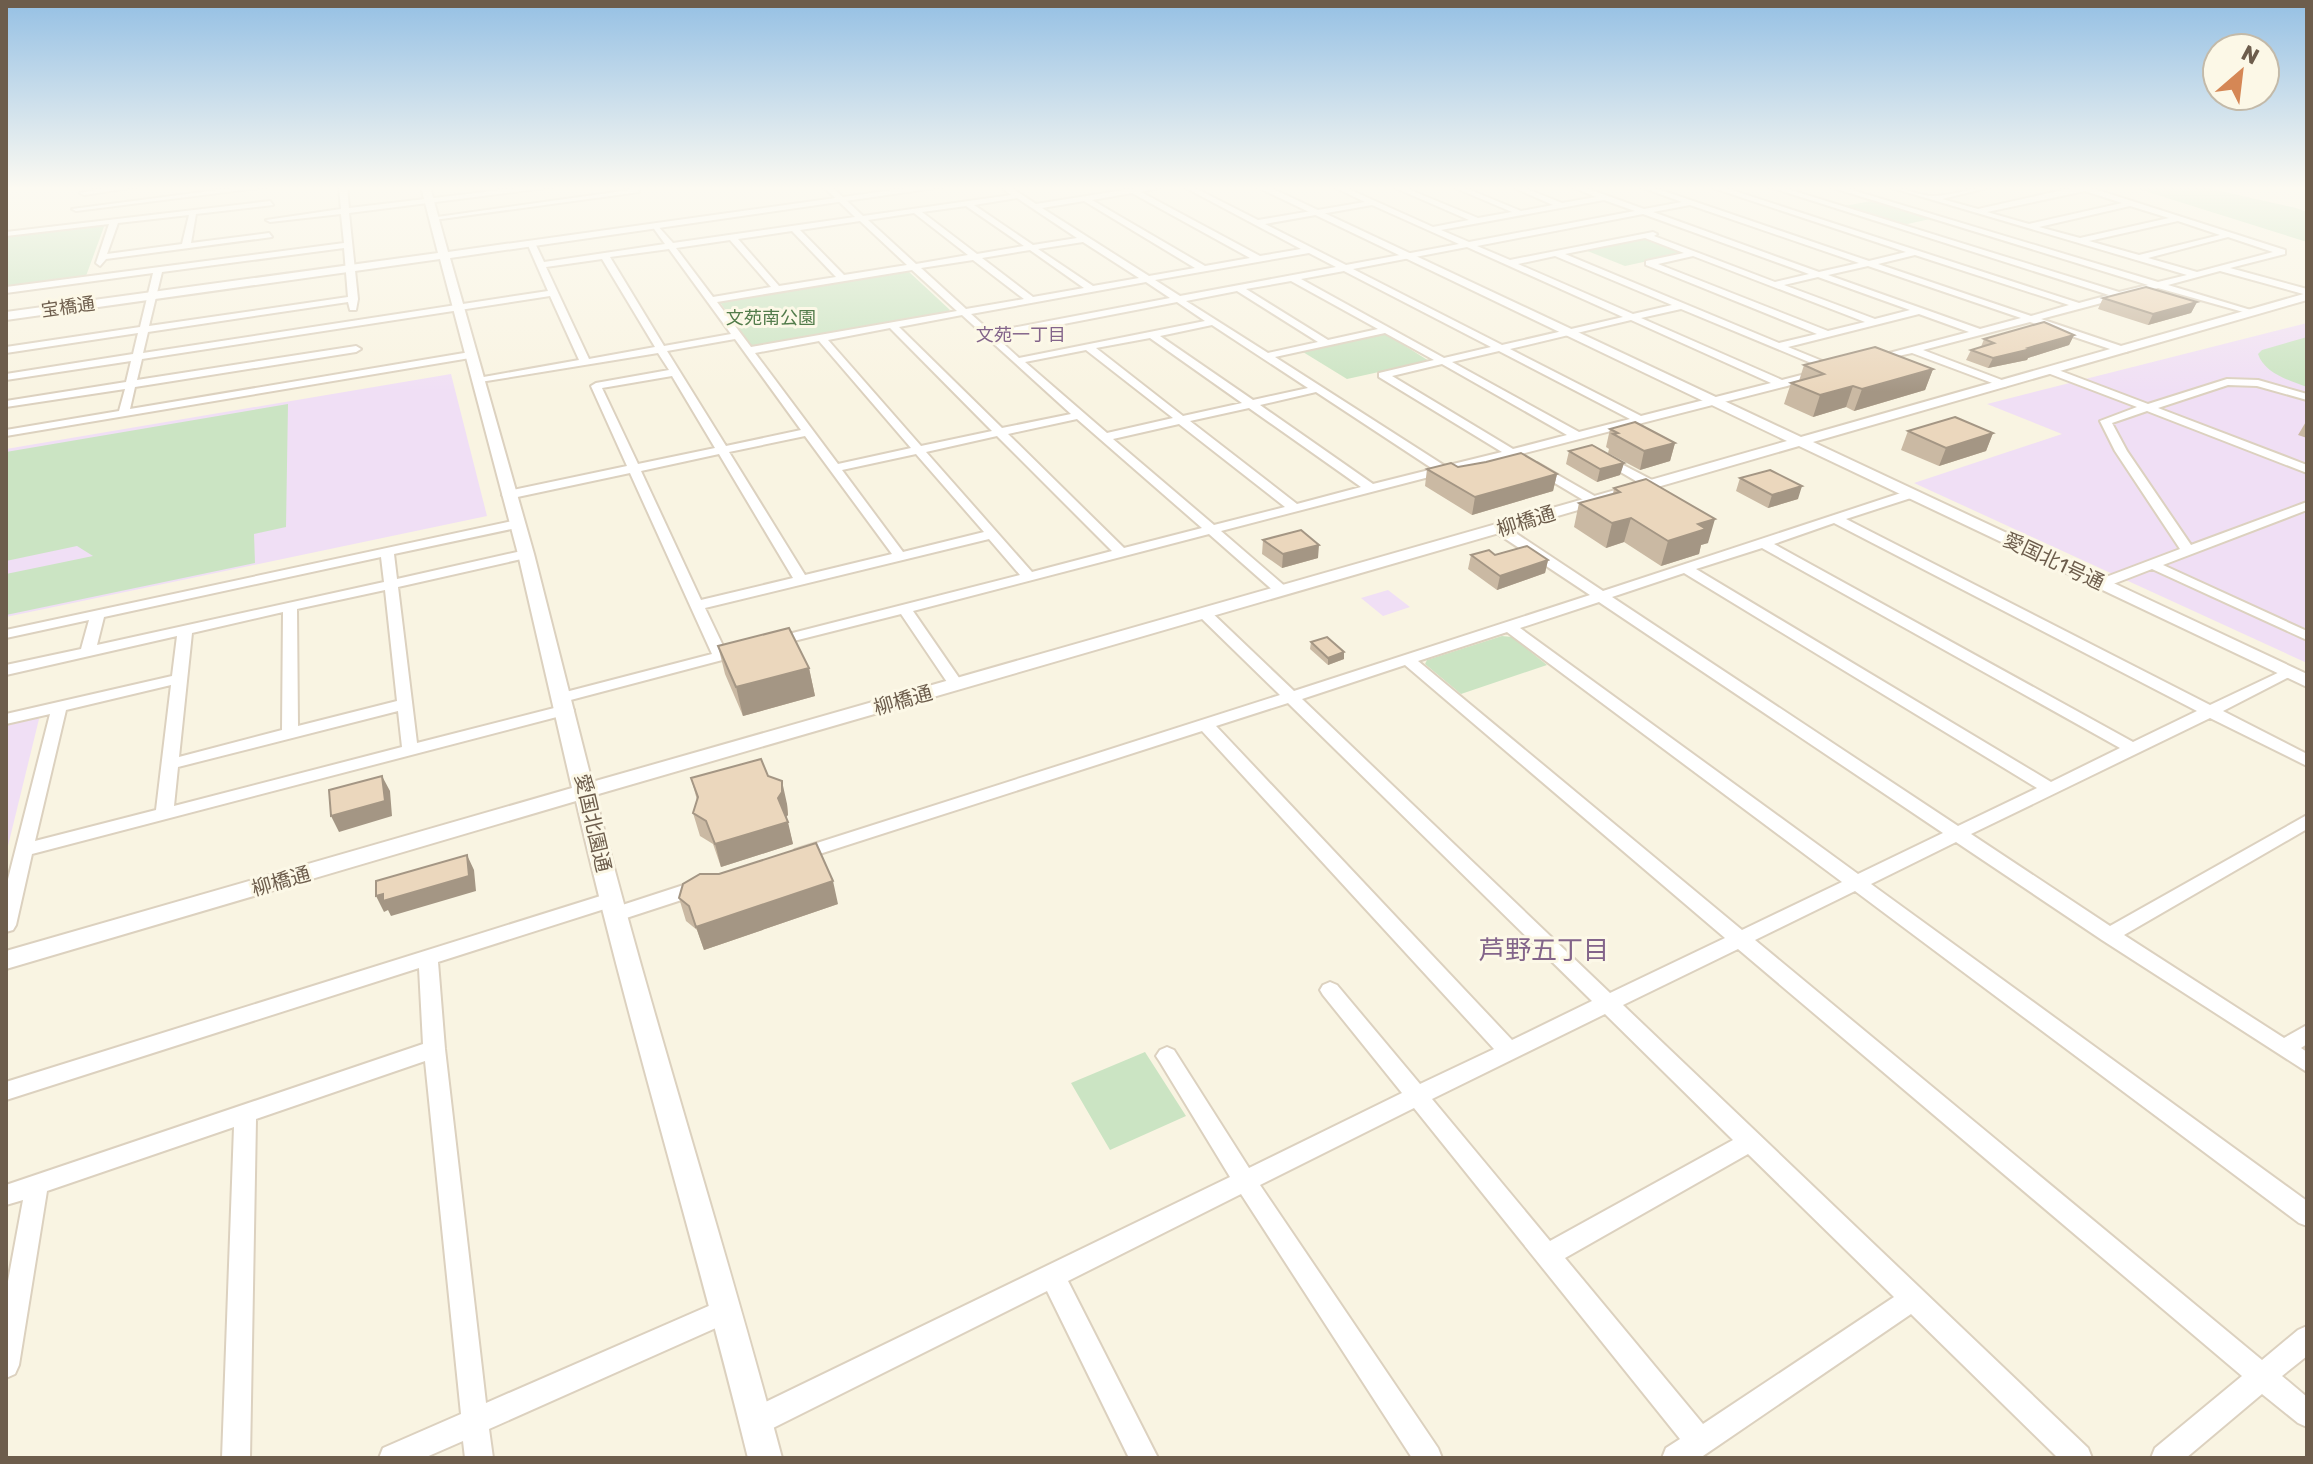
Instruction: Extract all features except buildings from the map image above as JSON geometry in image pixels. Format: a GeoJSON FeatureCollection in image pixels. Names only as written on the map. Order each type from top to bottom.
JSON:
{"type":"FeatureCollection","features":[{"type":"Feature","properties":{"kind":"street"},"geometry":{"type":"LineString","coordinates":[[93,279],[103,257],[116,255]]}},
{"type":"Feature","properties":{"kind":"street"},"geometry":{"type":"LineString","coordinates":[[6,290],[273,255]]}},
{"type":"Feature","properties":{"kind":"street"},"geometry":{"type":"LineString","coordinates":[[348,255],[357,374]]}},
{"type":"Feature","properties":{"kind":"street","name":"宝橋通"},"geometry":{"type":"LineString","coordinates":[[6,316],[441,255]]}},
{"type":"Feature","properties":{"kind":"street","name":"愛国北園通"},"geometry":{"type":"LineString","coordinates":[[443,255],[526,554],[612,907],[727,1310],[765,1458]]}},
{"type":"Feature","properties":{"kind":"street"},"geometry":{"type":"LineString","coordinates":[[536,255],[585,362]]}},
{"type":"Feature","properties":{"kind":"street"},"geometry":{"type":"LineString","coordinates":[[540,265],[610,255]]}},
{"type":"Feature","properties":{"kind":"street"},"geometry":{"type":"LineString","coordinates":[[677,255],[900,556]]}},
{"type":"Feature","properties":{"kind":"street"},"geometry":{"type":"LineString","coordinates":[[748,255],[777,289]]}},
{"type":"Feature","properties":{"kind":"street"},"geometry":{"type":"LineString","coordinates":[[820,255],[842,278]]}},
{"type":"Feature","properties":{"kind":"street"},"geometry":{"type":"LineString","coordinates":[[902,255],[1017,361],[1282,591]]}},
{"type":"Feature","properties":{"kind":"street"},"geometry":{"type":"LineString","coordinates":[[709,300],[984,255]]}},
{"type":"Feature","properties":{"kind":"street"},"geometry":{"type":"LineString","coordinates":[[1041,255],[1091,289]]}},
{"type":"Feature","properties":{"kind":"street"},"geometry":{"type":"LineString","coordinates":[[1110,255],[1443,470]]}},
{"type":"Feature","properties":{"kind":"street"},"geometry":{"type":"LineString","coordinates":[[1180,255],[1203,269]]}},
{"type":"Feature","properties":{"kind":"street"},"geometry":{"type":"LineString","coordinates":[[1251,255],[1258,259]]}},
{"type":"Feature","properties":{"kind":"street"},"geometry":{"type":"LineString","coordinates":[[748,351],[1279,255]]}},
{"type":"Feature","properties":{"kind":"street"},"geometry":{"type":"LineString","coordinates":[[1321,255],[1641,420]]}},
{"type":"Feature","properties":{"kind":"street"},"geometry":{"type":"LineString","coordinates":[[989,335],[1411,255]]}},
{"type":"Feature","properties":{"kind":"street"},"geometry":{"type":"LineString","coordinates":[[1491,255],[1783,384]]}},
{"type":"Feature","properties":{"kind":"street"},"geometry":{"type":"LineString","coordinates":[[1508,263],[1544,255]]}},
{"type":"Feature","properties":{"kind":"street"},"geometry":{"type":"LineString","coordinates":[[1561,255],[1835,370]]}},
{"type":"Feature","properties":{"kind":"street"},"geometry":{"type":"LineString","coordinates":[[1687,255],[1649,263],[1827,334]]}},
{"type":"Feature","properties":{"kind":"street"},"geometry":{"type":"LineString","coordinates":[[1696,255],[1874,322]]}},
{"type":"Feature","properties":{"kind":"street"},"geometry":{"type":"LineString","coordinates":[[1765,255],[1979,332]]}},
{"type":"Feature","properties":{"kind":"street"},"geometry":{"type":"LineString","coordinates":[[1845,255],[2123,350]]}},
{"type":"Feature","properties":{"kind":"street"},"geometry":{"type":"LineString","coordinates":[[1775,285],[1904,255]]}},
{"type":"Feature","properties":{"kind":"street"},"geometry":{"type":"LineString","coordinates":[[1922,255],[2077,305]]}},
{"type":"Feature","properties":{"kind":"street"},"geometry":{"type":"LineString","coordinates":[[1990,255],[2120,296]]}},
{"type":"Feature","properties":{"kind":"street"},"geometry":{"type":"LineString","coordinates":[[2060,255],[2251,313]]}},
{"type":"Feature","properties":{"kind":"street"},"geometry":{"type":"LineString","coordinates":[[2129,255],[2198,275]]}},
{"type":"Feature","properties":{"kind":"street"},"geometry":{"type":"LineString","coordinates":[[2138,258],[2148,255]]}},
{"type":"Feature","properties":{"kind":"street"},"geometry":{"type":"LineString","coordinates":[[1862,363],[2270,255]]}},
{"type":"Feature","properties":{"kind":"street"},"geometry":{"type":"LineString","coordinates":[[605,256],[801,580]]}},
{"type":"Feature","properties":{"kind":"street","name":"愛国北1号通"},"geometry":{"type":"LineString","coordinates":[[1407,256],[2298,677]]}},
{"type":"Feature","properties":{"kind":"street"},"geometry":{"type":"LineString","coordinates":[[974,257],[1031,300]]}},
{"type":"Feature","properties":{"kind":"street"},"geometry":{"type":"LineString","coordinates":[[2222,268],[2307,294]]}},
{"type":"Feature","properties":{"kind":"street"},"geometry":{"type":"LineString","coordinates":[[124,413],[158,270]]}},
{"type":"Feature","properties":{"kind":"street"},"geometry":{"type":"LineString","coordinates":[[1293,278],[1576,440]]}},
{"type":"Feature","properties":{"kind":"street"},"geometry":{"type":"LineString","coordinates":[[1238,288],[1327,343]]}},
{"type":"Feature","properties":{"kind":"street"},"geometry":{"type":"LineString","coordinates":[[6,377],[551,293]]}},
{"type":"Feature","properties":{"kind":"street","name":"柳橋通"},"geometry":{"type":"LineString","coordinates":[[6,960],[2251,313],[2307,294]]}},
{"type":"Feature","properties":{"kind":"street"},"geometry":{"type":"LineString","coordinates":[[6,350],[353,299]]}},
{"type":"Feature","properties":{"kind":"street"},"geometry":{"type":"LineString","coordinates":[[1594,501],[1383,375],[1681,306]]}},
{"type":"Feature","properties":{"kind":"street"},"geometry":{"type":"LineString","coordinates":[[1779,346],[1919,311]]}},
{"type":"Feature","properties":{"kind":"street"},"geometry":{"type":"LineString","coordinates":[[1017,361],[1213,322]]}},
{"type":"Feature","properties":{"kind":"street"},"geometry":{"type":"LineString","coordinates":[[892,325],[1120,552]]}},
{"type":"Feature","properties":{"kind":"street"},"geometry":{"type":"LineString","coordinates":[[1266,356],[1387,330]]}},
{"type":"Feature","properties":{"kind":"street"},"geometry":{"type":"LineString","coordinates":[[1151,334],[1370,488]]}},
{"type":"Feature","properties":{"kind":"street"},"geometry":{"type":"LineString","coordinates":[[478,381],[736,336]]}},
{"type":"Feature","properties":{"kind":"street"},"geometry":{"type":"LineString","coordinates":[[821,338],[1029,576]]}},
{"type":"Feature","properties":{"kind":"street"},"geometry":{"type":"LineString","coordinates":[[1088,347],[1293,507]]}},
{"type":"Feature","properties":{"kind":"street"},"geometry":{"type":"LineString","coordinates":[[6,404],[356,349]]}},
{"type":"Feature","properties":{"kind":"street"},"geometry":{"type":"LineString","coordinates":[[1913,350],[2003,384]]}},
{"type":"Feature","properties":{"kind":"street"},"geometry":{"type":"LineString","coordinates":[[6,433],[470,355]]}},
{"type":"Feature","properties":{"kind":"street"},"geometry":{"type":"LineString","coordinates":[[766,644],[1293,507],[1576,440],[1849,366]]}},
{"type":"Feature","properties":{"kind":"street"},"geometry":{"type":"LineString","coordinates":[[2049,370],[2307,469]]}},
{"type":"Feature","properties":{"kind":"street"},"geometry":{"type":"LineString","coordinates":[[23,401],[35,372]]}},
{"type":"Feature","properties":{"kind":"street"},"geometry":{"type":"LineString","coordinates":[[675,372],[596,386],[720,656]]}},
{"type":"Feature","properties":{"kind":"street"},"geometry":{"type":"LineString","coordinates":[[2188,551],[2106,421],[2227,382],[2258,383],[2307,397]]}},
{"type":"Feature","properties":{"kind":"street"},"geometry":{"type":"LineString","coordinates":[[1106,437],[1317,389]]}},
{"type":"Feature","properties":{"kind":"street"},"geometry":{"type":"LineString","coordinates":[[834,468],[1080,415]]}},
{"type":"Feature","properties":{"kind":"street"},"geometry":{"type":"LineString","coordinates":[[508,495],[808,432]]}},
{"type":"Feature","properties":{"kind":"street"},"geometry":{"type":"LineString","coordinates":[[1595,453],[1652,485]]}},
{"type":"Feature","properties":{"kind":"street"},"geometry":{"type":"LineString","coordinates":[[779,861],[1509,627],[1910,494]]}},
{"type":"Feature","properties":{"kind":"street"},"geometry":{"type":"LineString","coordinates":[[2103,583],[2307,506]]}},
{"type":"Feature","properties":{"kind":"street"},"geometry":{"type":"LineString","coordinates":[[1837,520],[2307,761]]}},
{"type":"Feature","properties":{"kind":"street"},"geometry":{"type":"LineString","coordinates":[[6,634],[517,524]]}},
{"type":"Feature","properties":{"kind":"street"},"geometry":{"type":"LineString","coordinates":[[1500,529],[2109,935],[2307,1063]]}},
{"type":"Feature","properties":{"kind":"street"},"geometry":{"type":"LineString","coordinates":[[696,606],[992,534]]}},
{"type":"Feature","properties":{"kind":"street"},"geometry":{"type":"LineString","coordinates":[[1763,543],[2131,748]]}},
{"type":"Feature","properties":{"kind":"street"},"geometry":{"type":"LineString","coordinates":[[387,552],[410,749]]}},
{"type":"Feature","properties":{"kind":"street"},"geometry":{"type":"LineString","coordinates":[[6,670],[526,554]]}},
{"type":"Feature","properties":{"kind":"street"},"geometry":{"type":"LineString","coordinates":[[2153,565],[2307,636]]}},
{"type":"Feature","properties":{"kind":"street"},"geometry":{"type":"LineString","coordinates":[[1686,569],[2049,788]]}},
{"type":"Feature","properties":{"kind":"street"},"geometry":{"type":"LineString","coordinates":[[290,607],[290,733]]}},
{"type":"Feature","properties":{"kind":"street"},"geometry":{"type":"LineString","coordinates":[[905,609],[956,685]]}},
{"type":"Feature","properties":{"kind":"street"},"geometry":{"type":"LineString","coordinates":[[1204,613],[2078,1458]]}},
{"type":"Feature","properties":{"kind":"street"},"geometry":{"type":"LineString","coordinates":[[88,651],[97,615]]}},
{"type":"Feature","properties":{"kind":"street"},"geometry":{"type":"LineString","coordinates":[[1509,627],[2307,1215]]}},
{"type":"Feature","properties":{"kind":"street"},"geometry":{"type":"LineString","coordinates":[[164,814],[185,630]]}},
{"type":"Feature","properties":{"kind":"street"},"geometry":{"type":"LineString","coordinates":[[24,850],[410,749],[750,648]]}},
{"type":"Feature","properties":{"kind":"street"},"geometry":{"type":"LineString","coordinates":[[1406,659],[2307,1414]]}},
{"type":"Feature","properties":{"kind":"street"},"geometry":{"type":"LineString","coordinates":[[755,1422],[2207,710],[2298,677]]}},
{"type":"Feature","properties":{"kind":"street"},"geometry":{"type":"LineString","coordinates":[[6,719],[178,679]]}},
{"type":"Feature","properties":{"kind":"street"},"geometry":{"type":"LineString","coordinates":[[170,764],[405,704]]}},
{"type":"Feature","properties":{"kind":"street"},"geometry":{"type":"LineString","coordinates":[[6,925],[59,707]]}},
{"type":"Feature","properties":{"kind":"street"},"geometry":{"type":"LineString","coordinates":[[1205,724],[1509,1051]]}},
{"type":"Feature","properties":{"kind":"street"},"geometry":{"type":"LineString","coordinates":[[2109,935],[2307,821]]}},
{"type":"Feature","properties":{"kind":"street"},"geometry":{"type":"LineString","coordinates":[[6,1091],[428,957],[720,880]]}},
{"type":"Feature","properties":{"kind":"street"},"geometry":{"type":"LineString","coordinates":[[428,957],[434,1049],[479,1458]]}},
{"type":"Feature","properties":{"kind":"street"},"geometry":{"type":"LineString","coordinates":[[1330,990],[1700,1442]]}},
{"type":"Feature","properties":{"kind":"street"},"geometry":{"type":"LineString","coordinates":[[2285,1048],[2307,1033]]}},
{"type":"Feature","properties":{"kind":"street"},"geometry":{"type":"LineString","coordinates":[[6,1195],[434,1049]]}},
{"type":"Feature","properties":{"kind":"street"},"geometry":{"type":"LineString","coordinates":[[1167,1056],[1245,1181],[1428,1458]]}},
{"type":"Feature","properties":{"kind":"street"},"geometry":{"type":"LineString","coordinates":[[236,1458],[245,1113]]}},
{"type":"Feature","properties":{"kind":"street"},"geometry":{"type":"LineString","coordinates":[[1548,1255],[1751,1141]]}},
{"type":"Feature","properties":{"kind":"street"},"geometry":{"type":"LineString","coordinates":[[6,1365],[37,1184]]}},
{"type":"Feature","properties":{"kind":"street"},"geometry":{"type":"LineString","coordinates":[[1052,1275],[1144,1458]]}},
{"type":"Feature","properties":{"kind":"street"},"geometry":{"type":"LineString","coordinates":[[1676,1458],[1912,1299]]}},
{"type":"Feature","properties":{"kind":"street"},"geometry":{"type":"LineString","coordinates":[[393,1458],[727,1310]]}},
{"type":"Feature","properties":{"kind":"street"},"geometry":{"type":"LineString","coordinates":[[2165,1458],[2307,1339]]}},
{"type":"Feature","properties":{"kind":"shaded area"},"geometry":{"type":"Polygon","coordinates":[[[2307,323],[2307,663],[1914,483],[2062,434],[1987,404],[2307,323]]]}},
{"type":"Feature","properties":{"kind":"shaded area"},"geometry":{"type":"Polygon","coordinates":[[[451,374],[487,516],[6,617],[6,449],[451,374]]]}},
{"type":"Feature","properties":{"kind":"shaded area"},"geometry":{"type":"Polygon","coordinates":[[[1388,590],[1410,607],[1383,616],[1361,598],[1388,590]]]}},
{"type":"Feature","properties":{"kind":"shaded area"},"geometry":{"type":"Polygon","coordinates":[[[40,715],[6,854],[6,723],[40,715]]]}},
{"type":"Feature","properties":{"kind":"green space"},"geometry":{"type":"Polygon","coordinates":[[[6,255],[94,255],[86,276],[6,288],[6,255]]]}},
{"type":"Feature","properties":{"kind":"green space"},"geometry":{"type":"Polygon","coordinates":[[[1598,255],[1674,255],[1625,266],[1598,255]]]}},
{"type":"Feature","properties":{"kind":"green space","name":"文苑南公園"},"geometry":{"type":"Polygon","coordinates":[[[908,271],[950,310],[752,347],[719,301],[908,271]]]}},
{"type":"Feature","properties":{"kind":"green space"},"geometry":{"type":"Polygon","coordinates":[[[1388,335],[1429,361],[1347,379],[1303,352],[1388,335]]]}},
{"type":"Feature","properties":{"kind":"green space"},"geometry":{"type":"Polygon","coordinates":[[[2307,337],[2307,387],[2286,379],[2261,361],[2258,354],[2262,350],[2307,337]]]}},
{"type":"Feature","properties":{"kind":"green space"},"geometry":{"type":"Polygon","coordinates":[[[288,404],[286,527],[254,534],[255,563],[6,615],[6,574],[93,556],[77,546],[6,561],[6,452],[288,404]]]}},
{"type":"Feature","properties":{"kind":"green space"},"geometry":{"type":"Polygon","coordinates":[[[1502,636],[1512,637],[1547,665],[1461,694],[1425,664],[1427,660],[1502,636]]]}},
{"type":"Feature","properties":{"kind":"green space"},"geometry":{"type":"Polygon","coordinates":[[[1145,1052],[1186,1116],[1110,1150],[1071,1083],[1145,1052]]]}},
{"type":"Feature","properties":{"kind":"district","name":"文苑一丁目"},"geometry":{"type":"Point","coordinates":[1021,335]}},
{"type":"Feature","properties":{"kind":"district","name":"芦野五丁目"},"geometry":{"type":"Point","coordinates":[1544,950]}}]}
